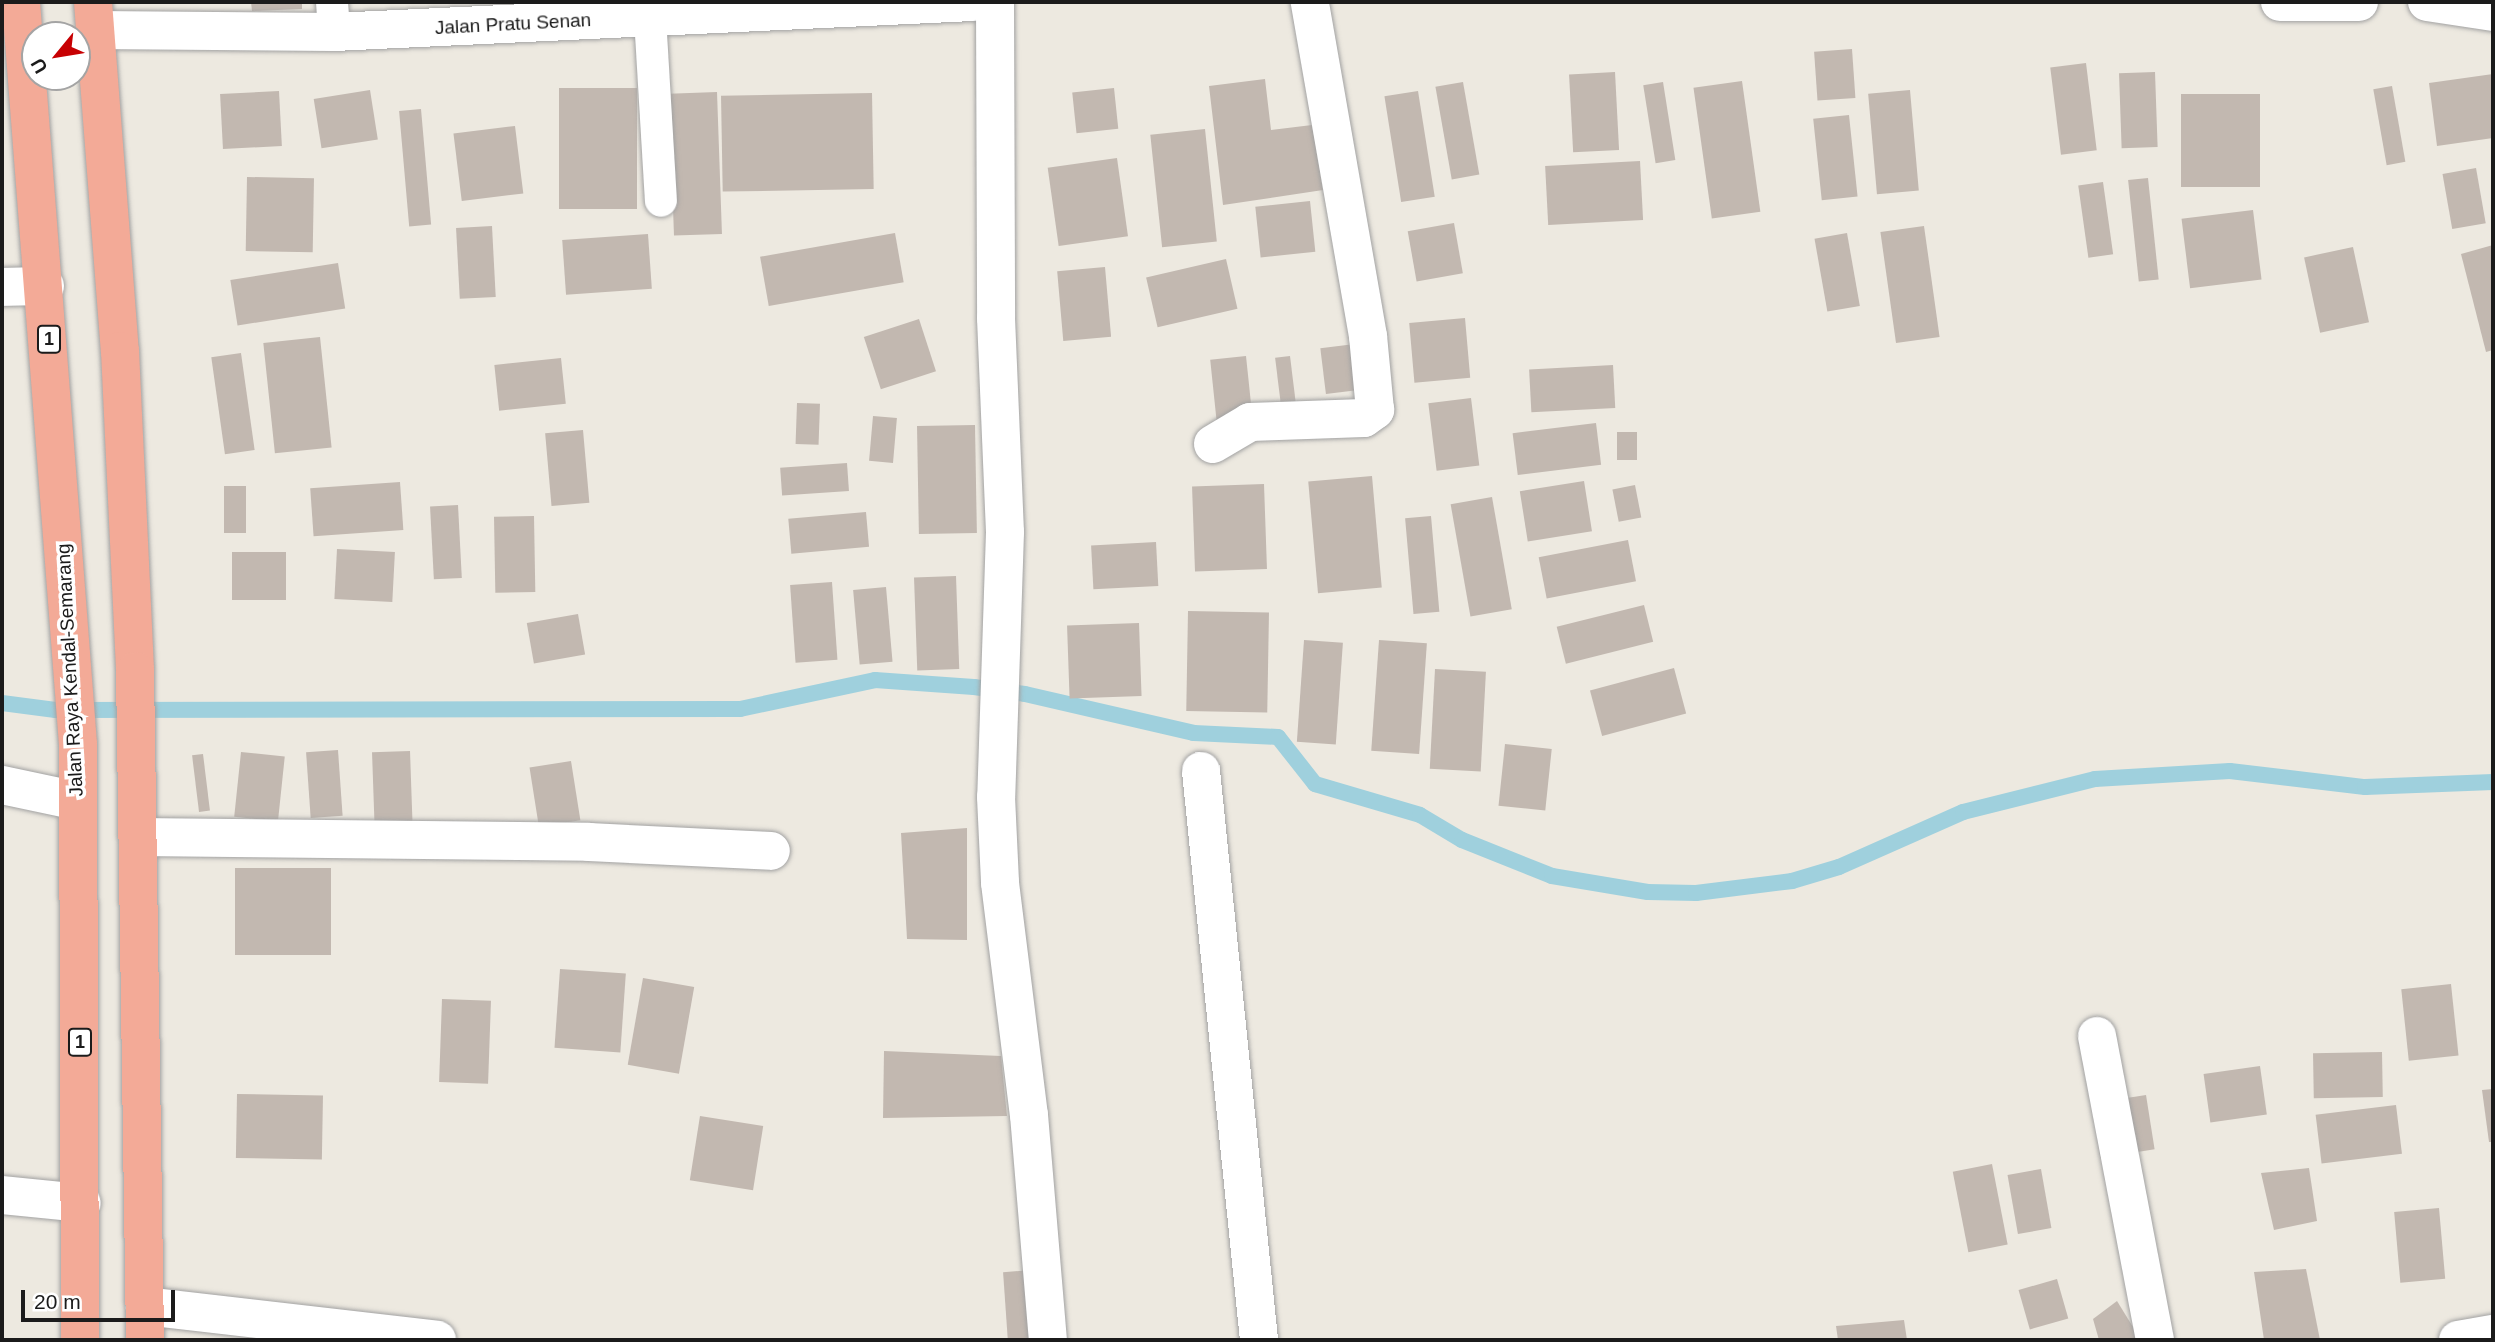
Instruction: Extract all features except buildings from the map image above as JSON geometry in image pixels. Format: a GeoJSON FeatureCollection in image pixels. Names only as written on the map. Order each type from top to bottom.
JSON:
{"type":"FeatureCollection","features":[{"type":"Feature","properties":{"kind":"highway","name":"Jalan Raya Kendal-Semarang"},"geometry":{"type":"LineString","coordinates":[[22,2],[78,745],[82,1203],[80,1340]]}},
{"type":"Feature","properties":{"kind":"highway"},"geometry":{"type":"LineString","coordinates":[[94,16],[120,351],[135,671],[145,1323]]}},
{"type":"Feature","properties":{"kind":"street","name":"Jalan Pratu Senan"},"geometry":{"type":"LineString","coordinates":[[94,16],[650,17],[972,2]]}},
{"type":"Feature","properties":{"kind":"street"},"geometry":{"type":"LineString","coordinates":[[995,2],[996,318],[1005,532],[998,721],[1000,883],[1028,1101],[1048,1340]]}},
{"type":"Feature","properties":{"kind":"street"},"geometry":{"type":"LineString","coordinates":[[1213,444],[1250,422],[1364,418],[1375,410],[1368,336],[1310,2]]}},
{"type":"Feature","properties":{"kind":"street"},"geometry":{"type":"LineString","coordinates":[[2280,2],[2359,2]]}},
{"type":"Feature","properties":{"kind":"street"},"geometry":{"type":"LineString","coordinates":[[2427,2],[2493,12]]}},
{"type":"Feature","properties":{"kind":"street"},"geometry":{"type":"LineString","coordinates":[[2,288],[45,286]]}},
{"type":"Feature","properties":{"kind":"street"},"geometry":{"type":"LineString","coordinates":[[1201,771],[1259,1340]]}},
{"type":"Feature","properties":{"kind":"street"},"geometry":{"type":"LineString","coordinates":[[2,785],[77,801]]}},
{"type":"Feature","properties":{"kind":"street"},"geometry":{"type":"LineString","coordinates":[[138,837],[589,842],[771,851]]}},
{"type":"Feature","properties":{"kind":"street"},"geometry":{"type":"LineString","coordinates":[[2097,1036],[2155,1340]]}},
{"type":"Feature","properties":{"kind":"street"},"geometry":{"type":"LineString","coordinates":[[2,1195],[82,1203]]}},
{"type":"Feature","properties":{"kind":"street"},"geometry":{"type":"LineString","coordinates":[[145,1323],[437,1340]]}},
{"type":"Feature","properties":{"kind":"street"},"geometry":{"type":"LineString","coordinates":[[2458,1340],[2493,1334]]}},
{"type":"Feature","properties":{"kind":"lane"},"geometry":{"type":"LineString","coordinates":[[650,17],[661,201]]}},
{"type":"Feature","properties":{"kind":"waterway"},"geometry":{"type":"LineString","coordinates":[[2,703],[56,710],[740,709],[875,680],[974,687],[1025,694],[1194,733],[1278,737],[1315,784],[1420,815],[1462,840],[1552,876],[1648,892],[1696,893],[1792,881],[1839,867],[1963,812],[2095,779],[2230,771],[2365,787],[2493,782]]}}]}
